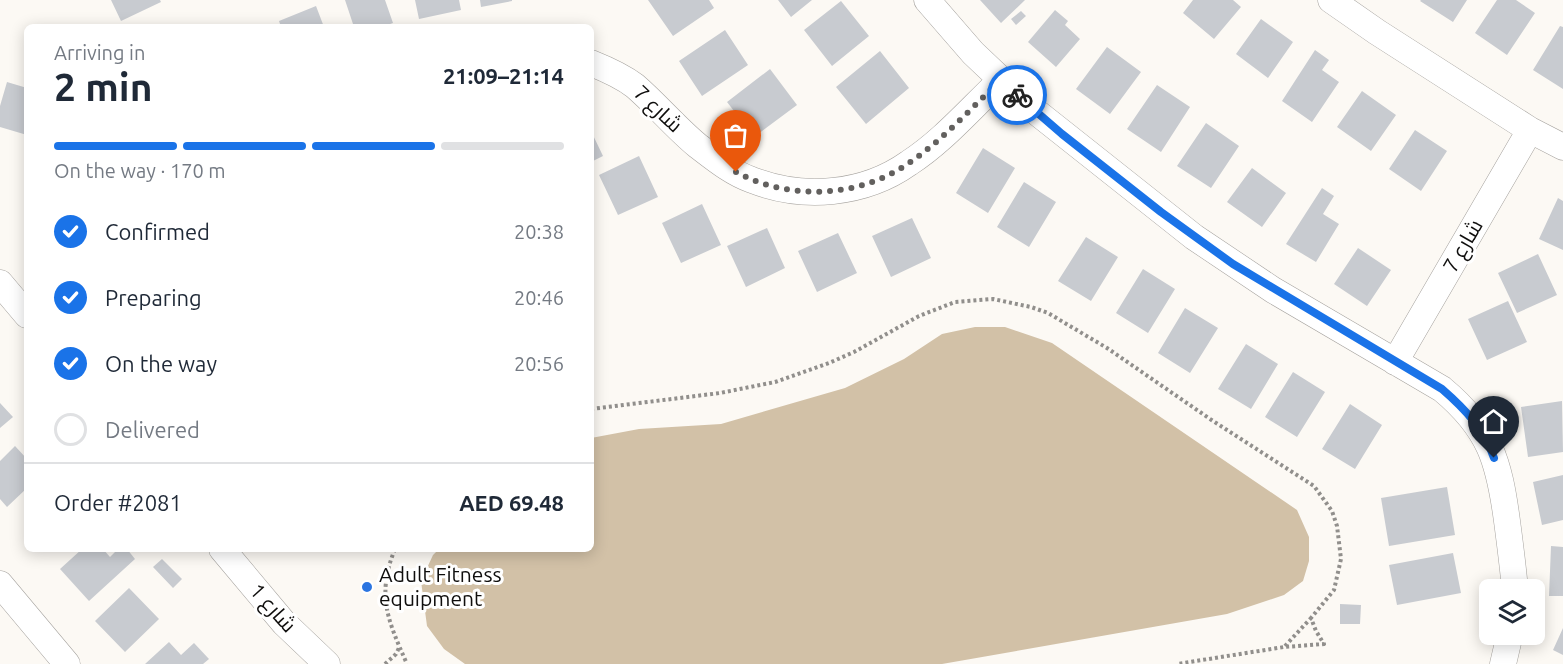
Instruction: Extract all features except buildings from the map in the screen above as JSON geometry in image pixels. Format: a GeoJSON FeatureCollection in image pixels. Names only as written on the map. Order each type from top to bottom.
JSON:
{"type":"FeatureCollection","features":[{"type":"Feature","properties":{"kind":"street"},"geometry":{"type":"LineString","coordinates":[[927,0],[973,53],[1001,80],[1062,134],[1194,237],[1273,290],[1442,389],[1461,405],[1477,424],[1490,446],[1499,470],[1514,579]]}},
{"type":"Feature","properties":{"kind":"street"},"geometry":{"type":"LineString","coordinates":[[1331,0],[1530,130],[1563,147]]}},
{"type":"Feature","properties":{"kind":"street","name":"شارع 7"},"geometry":{"type":"LineString","coordinates":[[594,64],[634,85],[695,144],[721,164],[751,180],[782,189],[815,193],[848,189],[880,179],[909,164],[1001,80]]}},
{"type":"Feature","properties":{"kind":"street","name":"شارع 7"},"geometry":{"type":"LineString","coordinates":[[1395,362],[1530,130]]}},
{"type":"Feature","properties":{"kind":"street"},"geometry":{"type":"LineString","coordinates":[[0,283],[24,311]]}},
{"type":"Feature","properties":{"kind":"street","name":"شارع 1"},"geometry":{"type":"LineString","coordinates":[[232,552],[284,622],[327,664]]}},
{"type":"Feature","properties":{"kind":"street"},"geometry":{"type":"LineString","coordinates":[[0,584],[67,664]]}},
{"type":"Feature","properties":{"kind":"street"},"geometry":{"type":"LineString","coordinates":[[1503,664],[1507,645]]}},
{"type":"Feature","properties":{"kind":"path"},"geometry":{"type":"LineString","coordinates":[[594,409],[710,394],[775,382],[854,352],[919,316],[955,302],[993,299],[1031,307],[1048,313],[1107,348],[1213,421],[1314,486],[1332,511],[1337,526],[1341,559],[1334,590],[1284,647]]}},
{"type":"Feature","properties":{"kind":"path"},"geometry":{"type":"LineString","coordinates":[[394,552],[386,574],[385,594],[388,616],[407,664]]}},
{"type":"Feature","properties":{"kind":"path"},"geometry":{"type":"LineString","coordinates":[[1176,664],[1284,647],[1324,644],[1311,618]]}},
{"type":"Feature","properties":{"kind":"path"},"geometry":{"type":"LineString","coordinates":[[385,664],[400,647]]}},
{"type":"Feature","properties":{"kind":"shaded area"},"geometry":{"type":"Polygon","coordinates":[[[975,327],[1005,327],[1052,343],[1297,510],[1309,537],[1309,561],[1303,581],[1284,595],[1227,614],[942,664],[465,664],[444,649],[427,626],[421,581],[436,552],[594,552],[594,437],[639,429],[721,424],[845,388],[904,359],[942,334],[975,327]]]}},
{"type":"Feature","properties":{"kind":"way so far"},"geometry":{"type":"LineString","coordinates":[[736,172],[751,180],[782,189],[815,193],[848,189],[880,179],[909,164],[1001,80],[1017,95]]}},
{"type":"Feature","properties":{"kind":"place","name":"Adult Fitness equipment"},"geometry":{"type":"Point","coordinates":[367,587]}},
{"type":"Feature","properties":{"kind":"route"},"geometry":{"type":"LineString","coordinates":[[1017,95],[1062,134],[1161,212],[1233,264],[1442,389],[1461,405],[1477,424],[1494,458]]}}]}
